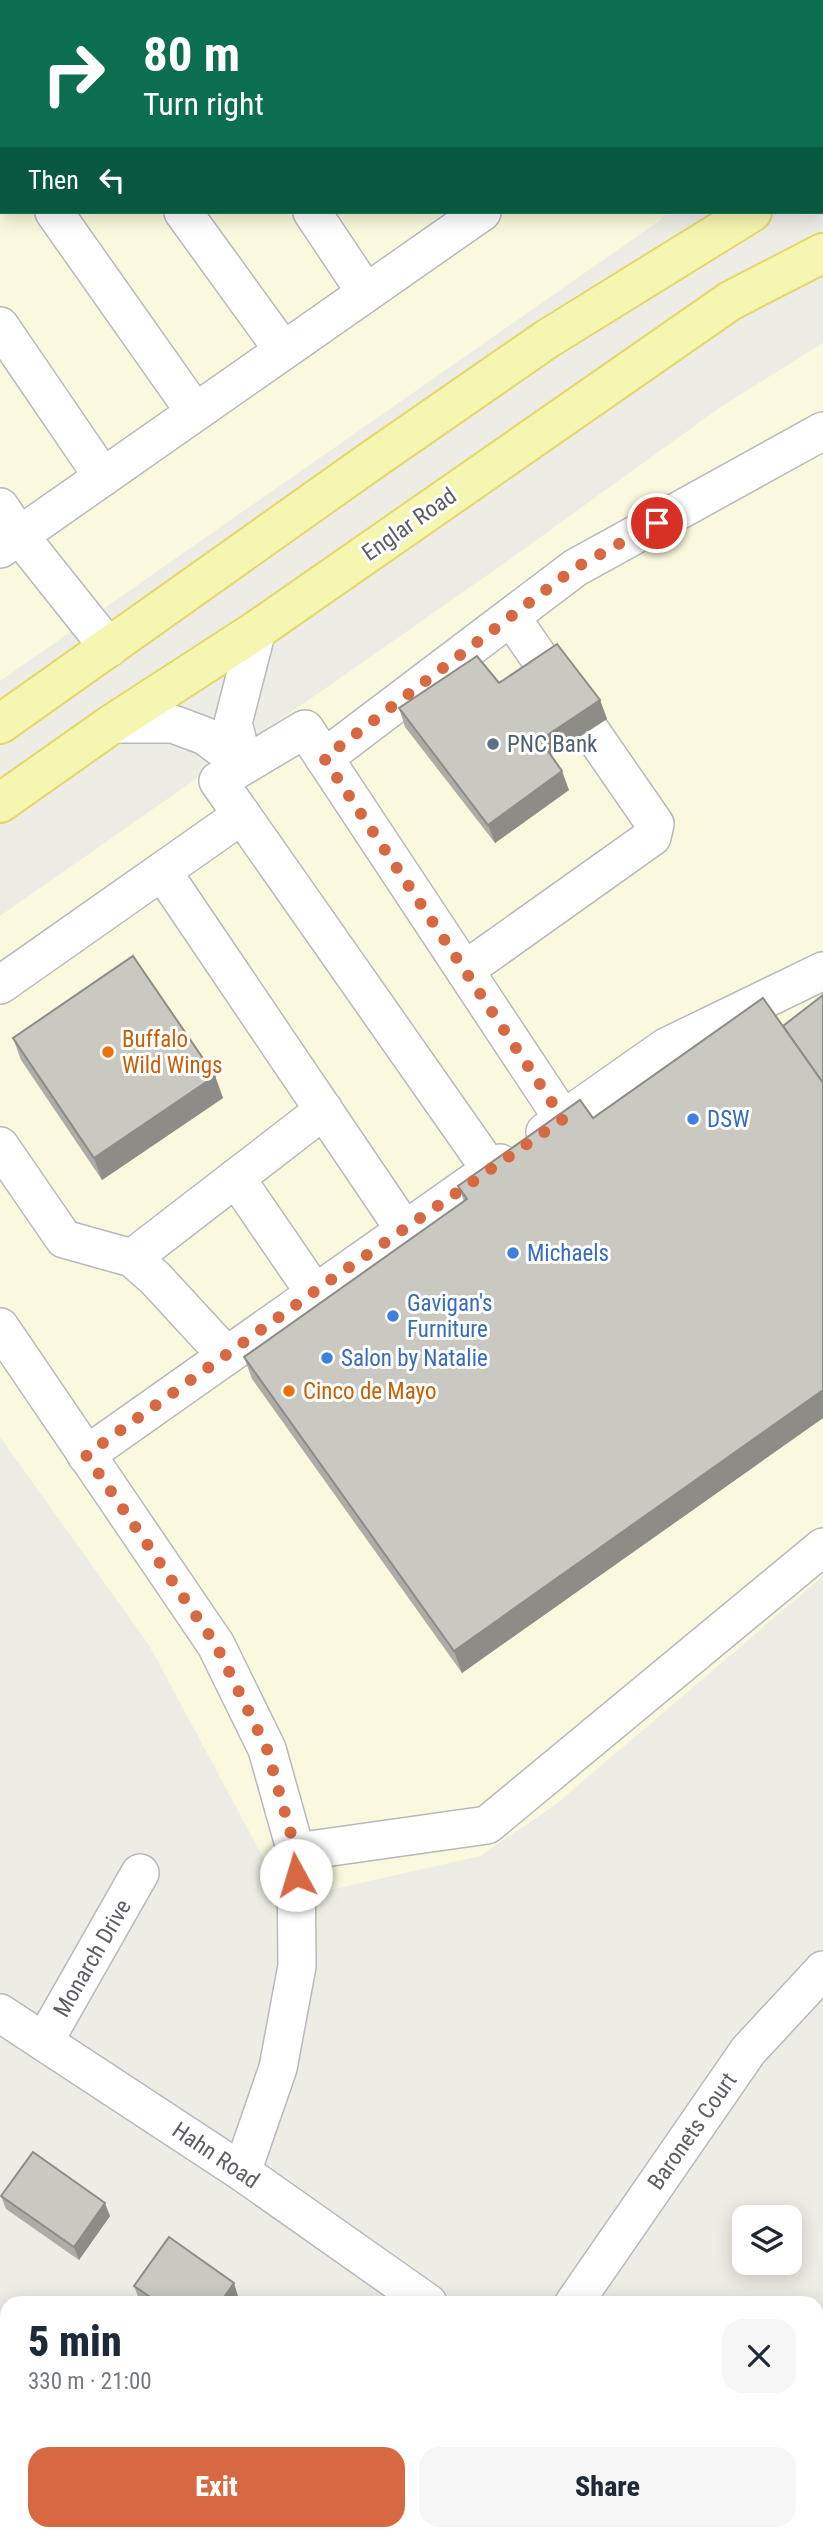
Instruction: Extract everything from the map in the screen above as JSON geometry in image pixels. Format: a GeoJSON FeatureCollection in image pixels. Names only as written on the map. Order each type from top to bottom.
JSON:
{"type":"FeatureCollection","features":[{"type":"Feature","properties":{"kind":"main road"},"geometry":{"type":"LineString","coordinates":[[0,723],[547,340],[749,214]]}},
{"type":"Feature","properties":{"kind":"main road","name":"Englar Road"},"geometry":{"type":"LineString","coordinates":[[0,803],[112,724],[257,630],[730,301],[823,253]]}},
{"type":"Feature","properties":{"kind":"street"},"geometry":{"type":"LineString","coordinates":[[55,214],[195,412]]}},
{"type":"Feature","properties":{"kind":"street"},"geometry":{"type":"LineString","coordinates":[[184,214],[283,350]]}},
{"type":"Feature","properties":{"kind":"street"},"geometry":{"type":"LineString","coordinates":[[313,214],[366,293]]}},
{"type":"Feature","properties":{"kind":"street"},"geometry":{"type":"LineString","coordinates":[[108,648],[6,530],[103,477],[479,214]]}},
{"type":"Feature","properties":{"kind":"street"},"geometry":{"type":"LineString","coordinates":[[0,326],[103,477]]}},
{"type":"Feature","properties":{"kind":"street"},"geometry":{"type":"LineString","coordinates":[[324,758],[575,568],[823,430]]}},
{"type":"Feature","properties":{"kind":"street"},"geometry":{"type":"LineString","coordinates":[[511,617],[549,672]]}},
{"type":"Feature","properties":{"kind":"street"},"geometry":{"type":"LineString","coordinates":[[244,765],[233,723],[257,630]]}},
{"type":"Feature","properties":{"kind":"street"},"geometry":{"type":"LineString","coordinates":[[112,724],[173,724],[205,736],[244,765]]}},
{"type":"Feature","properties":{"kind":"street"},"geometry":{"type":"LineString","coordinates":[[490,1169],[218,781],[305,729],[563,1119]]}},
{"type":"Feature","properties":{"kind":"street"},"geometry":{"type":"LineString","coordinates":[[465,970],[652,837],[655,824],[590,730]]}},
{"type":"Feature","properties":{"kind":"street"},"geometry":{"type":"LineString","coordinates":[[0,985],[242,815]]}},
{"type":"Feature","properties":{"kind":"street"},"geometry":{"type":"LineString","coordinates":[[162,871],[404,1229]]}},
{"type":"Feature","properties":{"kind":"street"},"geometry":{"type":"LineString","coordinates":[[86,1455],[314,1292],[666,1047],[823,971]]}},
{"type":"Feature","properties":{"kind":"street"},"geometry":{"type":"LineString","coordinates":[[131,1258],[324,1111]]}},
{"type":"Feature","properties":{"kind":"street"},"geometry":{"type":"LineString","coordinates":[[0,1146],[64,1239],[131,1258],[155,1278],[226,1355]]}},
{"type":"Feature","properties":{"kind":"street"},"geometry":{"type":"LineString","coordinates":[[236,1178],[314,1292]]}},
{"type":"Feature","properties":{"kind":"street"},"geometry":{"type":"LineString","coordinates":[[0,1327],[216,1645],[267,1749],[296,1852],[297,1966],[278,2068],[242,2172]]}},
{"type":"Feature","properties":{"kind":"street"},"geometry":{"type":"LineString","coordinates":[[296,1852],[487,1825],[823,1547]]}},
{"type":"Feature","properties":{"kind":"street","name":"Monarch Drive"},"geometry":{"type":"LineString","coordinates":[[44,2042],[140,1873]]}},
{"type":"Feature","properties":{"kind":"street","name":"Baronets Court"},"geometry":{"type":"LineString","coordinates":[[579,2296],[748,2051],[823,1969]]}},
{"type":"Feature","properties":{"kind":"street","name":"Hahn Road"},"geometry":{"type":"LineString","coordinates":[[0,2012],[242,2172],[418,2296]]}},
{"type":"Feature","properties":{"kind":"shaded area"},"geometry":{"type":"Polygon","coordinates":[[[0,214],[665,214],[662,219],[0,681],[0,214]]]}},
{"type":"Feature","properties":{"kind":"shaded area"},"geometry":{"type":"Polygon","coordinates":[[[823,343],[823,1576],[555,1805],[480,1856],[286,1900],[149,1645],[0,1437],[0,916],[506,562],[722,406],[823,343]]]}},
{"type":"Feature","properties":{"kind":"building","name":"PNC Bank"},"geometry":{"type":"Polygon","coordinates":[[[557,644],[600,700],[540,740],[562,771],[488,825],[399,708],[477,656],[499,683],[557,644]]]}},
{"type":"Feature","properties":{"kind":"building"},"geometry":{"type":"Polygon","coordinates":[[[133,956],[215,1076],[94,1158],[13,1038],[133,956]]]}},
{"type":"Feature","properties":{"kind":"building"},"geometry":{"type":"Polygon","coordinates":[[[823,995],[823,1083],[783,1026],[823,995]]]}},
{"type":"Feature","properties":{"kind":"building"},"geometry":{"type":"Polygon","coordinates":[[[763,998],[823,1083],[823,1390],[454,1651],[244,1357],[467,1199],[458,1186],[580,1100],[593,1118],[763,998]]]}},
{"type":"Feature","properties":{"kind":"building"},"geometry":{"type":"Polygon","coordinates":[[[33,2152],[105,2203],[74,2247],[1,2196],[33,2152]]]}},
{"type":"Feature","properties":{"kind":"building"},"geometry":{"type":"Polygon","coordinates":[[[169,2237],[234,2283],[225,2296],[149,2296],[134,2286],[169,2237]]]}},
{"type":"Feature","properties":{"kind":"place","name":"PNC Bank"},"geometry":{"type":"Point","coordinates":[493,744]}},
{"type":"Feature","properties":{"kind":"place","name":"Buffalo Wild Wings"},"geometry":{"type":"Point","coordinates":[108,1052]}},
{"type":"Feature","properties":{"kind":"place","name":"DSW"},"geometry":{"type":"Point","coordinates":[693,1119]}},
{"type":"Feature","properties":{"kind":"place","name":"Michaels"},"geometry":{"type":"Point","coordinates":[513,1253]}},
{"type":"Feature","properties":{"kind":"place","name":"Gavigan's Furniture"},"geometry":{"type":"Point","coordinates":[393,1316]}},
{"type":"Feature","properties":{"kind":"place","name":"Salon by Natalie"},"geometry":{"type":"Point","coordinates":[327,1358]}},
{"type":"Feature","properties":{"kind":"place","name":"Cinco de Mayo"},"geometry":{"type":"Point","coordinates":[289,1391]}},
{"type":"Feature","properties":{"kind":"route"},"geometry":{"type":"LineString","coordinates":[[296,1875],[296,1852],[267,1749],[216,1645],[86,1455],[332,1279],[563,1119],[324,758],[575,568],[657,523]]}}]}
